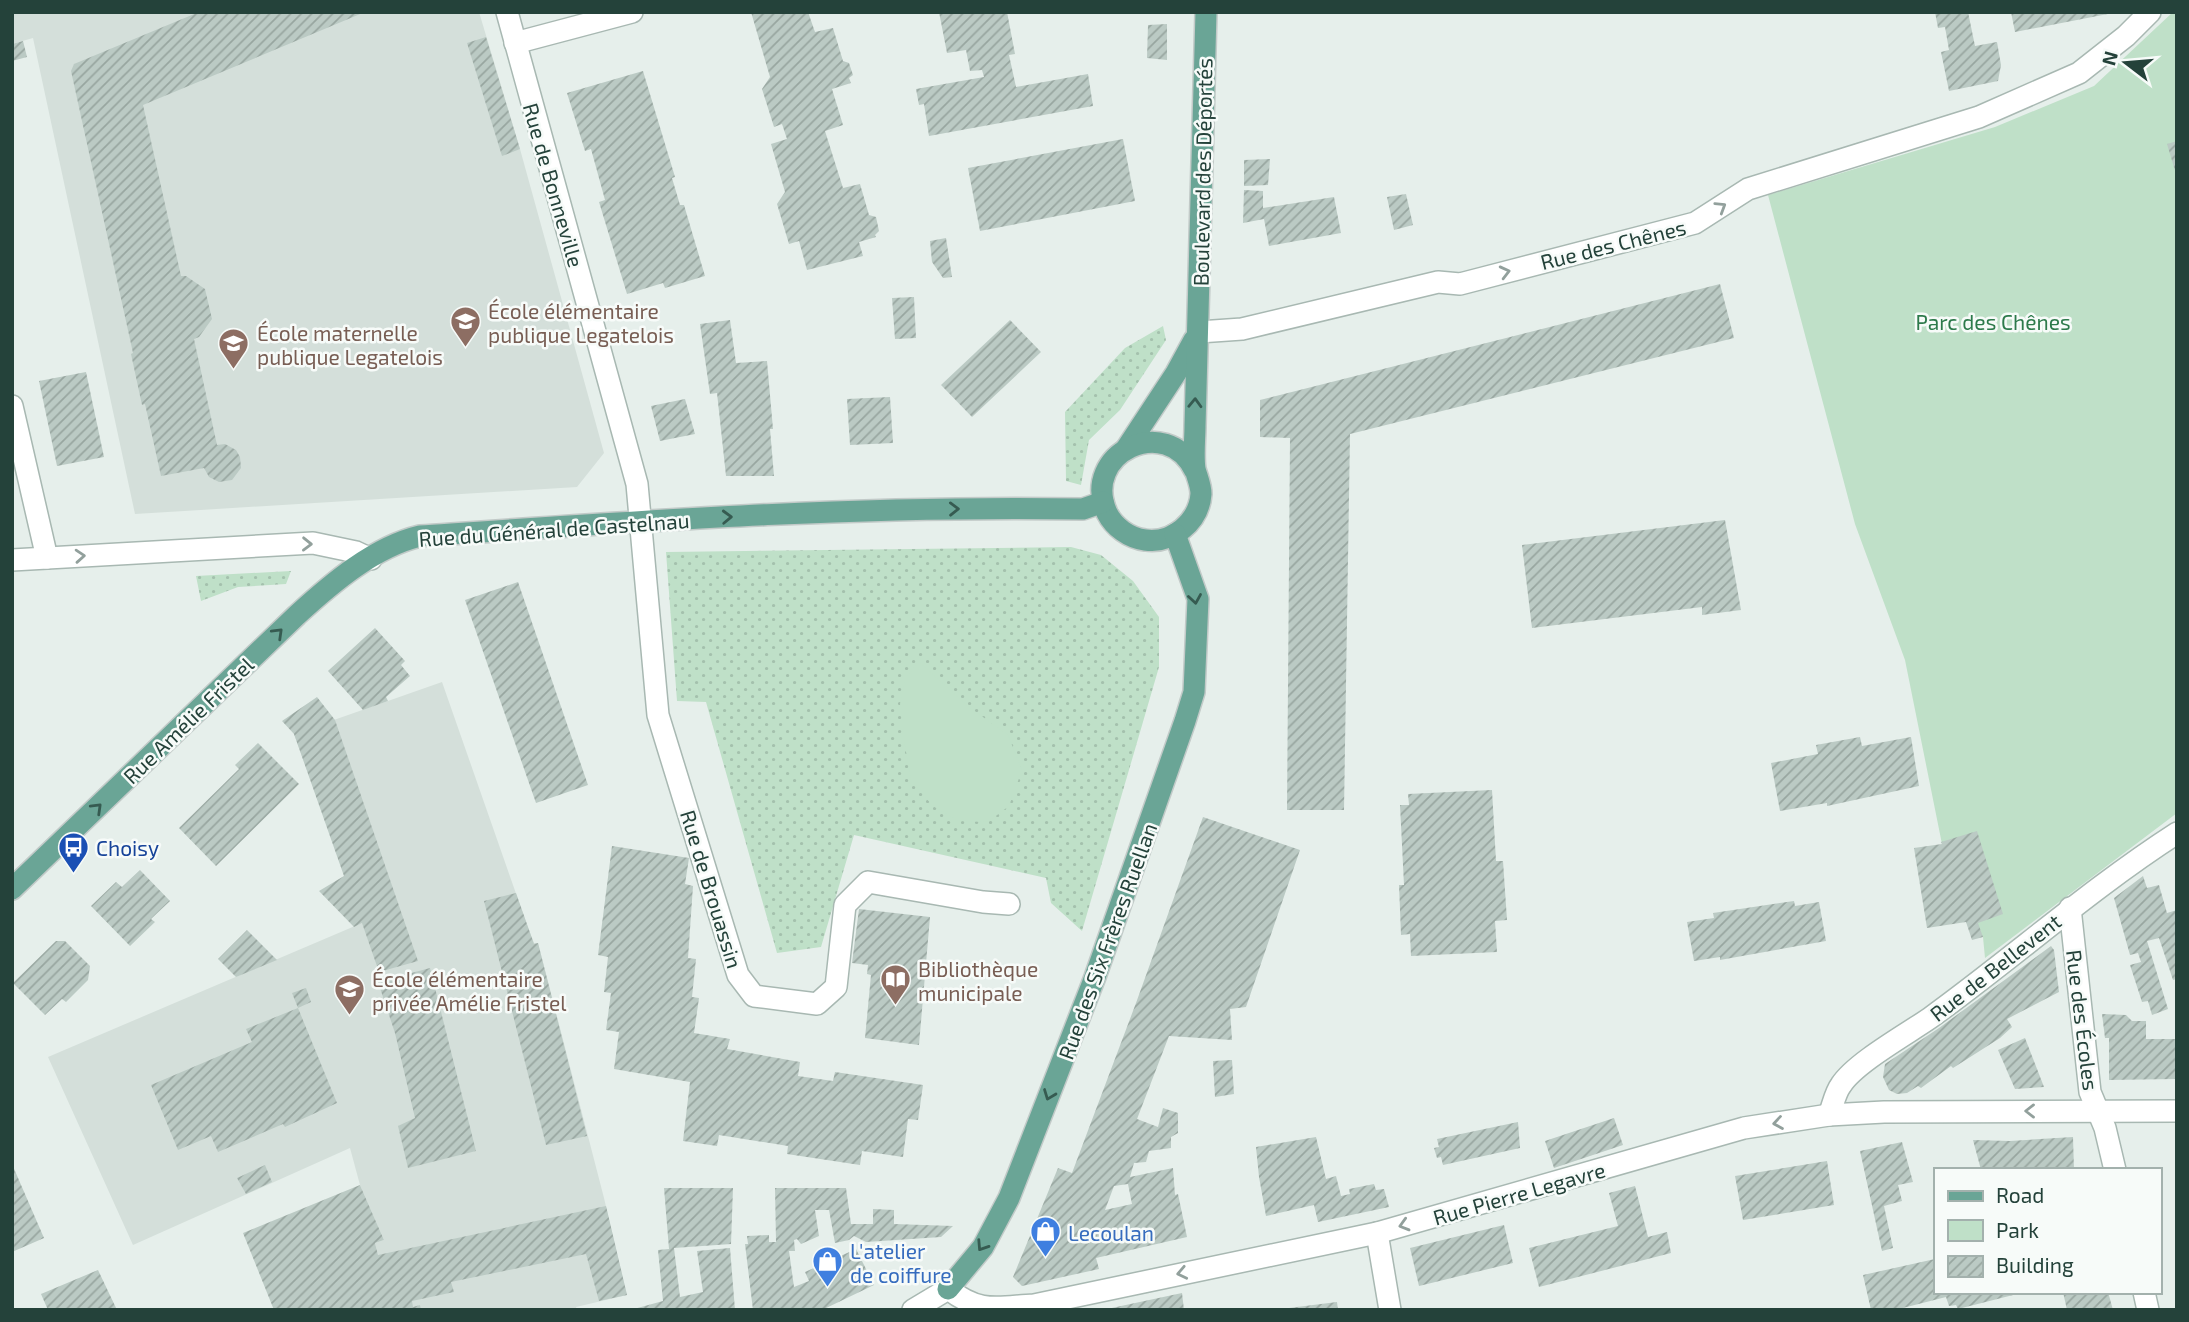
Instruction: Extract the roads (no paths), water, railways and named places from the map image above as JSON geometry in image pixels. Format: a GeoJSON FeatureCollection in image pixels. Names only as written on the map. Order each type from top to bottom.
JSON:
{"type":"FeatureCollection","features":[{"type":"Feature","properties":{"kind":"main road","name":"Boulevard des Déportés"},"geometry":{"type":"LineString","coordinates":[[1195,471],[1206,12]]}},
{"type":"Feature","properties":{"kind":"main road","name":"Boulevard des Déportés"},"geometry":{"type":"LineString","coordinates":[[1126,449],[1176,373],[1199,331]]}},
{"type":"Feature","properties":{"kind":"main road"},"geometry":{"type":"LineString","coordinates":[[1147,442],[1164,443],[1179,450],[1191,462],[1195,471],[1201,494],[1197,510],[1188,524],[1161,540],[1131,536],[1118,528],[1103,502],[1102,485],[1107,469],[1126,449],[1147,442]]}},
{"type":"Feature","properties":{"kind":"main road","name":"Rue du Général de Castelnau"},"geometry":{"type":"LineString","coordinates":[[371,559],[397,541],[421,536],[641,521],[941,509],[1083,509],[1103,502]]}},
{"type":"Feature","properties":{"kind":"main road","name":"Rue des Six Frères Ruellan"},"geometry":{"type":"LineString","coordinates":[[948,1289],[983,1247],[1009,1198],[1095,978],[1194,692],[1198,599],[1175,534]]}},
{"type":"Feature","properties":{"kind":"main road","name":"Rue Amélie Fristel"},"geometry":{"type":"LineString","coordinates":[[12,889],[297,615],[331,584],[371,559]]}},
{"type":"Feature","properties":{"kind":"street","name":"Rue de Bonneville"},"geometry":{"type":"LineString","coordinates":[[507,12],[638,484],[641,521]]}},
{"type":"Feature","properties":{"kind":"street"},"geometry":{"type":"LineString","coordinates":[[515,43],[632,12]]}},
{"type":"Feature","properties":{"kind":"street","name":"Rue des Chênes"},"geometry":{"type":"LineString","coordinates":[[1199,331],[1242,329],[1438,282],[1460,284],[1695,223],[1748,189],[1979,117],[2078,73],[2126,36],[2150,12]]}},
{"type":"Feature","properties":{"kind":"street"},"geometry":{"type":"LineString","coordinates":[[12,406],[47,558]]}},
{"type":"Feature","properties":{"kind":"street","name":"Rue de Brouassin"},"geometry":{"type":"LineString","coordinates":[[641,521],[658,715],[738,975],[754,996],[817,1003],[836,987],[845,905],[868,882],[1009,904]]}},
{"type":"Feature","properties":{"kind":"street"},"geometry":{"type":"LineString","coordinates":[[12,560],[313,543],[356,552],[371,559]]}},
{"type":"Feature","properties":{"kind":"street","name":"Rue de Bellevent"},"geometry":{"type":"LineString","coordinates":[[1829,1115],[1841,1085],[1849,1076],[2070,908],[2177,833]]}},
{"type":"Feature","properties":{"kind":"street","name":"Rue des Écoles"},"geometry":{"type":"LineString","coordinates":[[2070,908],[2090,1092],[2105,1128],[2115,1168]]}},
{"type":"Feature","properties":{"kind":"street","name":"Rue Pierre Legavre"},"geometry":{"type":"LineString","coordinates":[[948,1289],[966,1302],[982,1307],[1034,1305],[1377,1233],[1744,1128],[1829,1115],[1884,1112],[2177,1111]]}},
{"type":"Feature","properties":{"kind":"street"},"geometry":{"type":"LineString","coordinates":[[1377,1233],[1390,1310]]}},
{"type":"Feature","properties":{"kind":"street","name":"Rue des Six Frères Ruellan"},"geometry":{"type":"LineString","coordinates":[[913,1310],[948,1289]]}},
{"type":"Feature","properties":{"kind":"place","name":"École élémentaire publique Legatelois"},"geometry":{"type":"Point","coordinates":[465,349]}},
{"type":"Feature","properties":{"kind":"place","name":"École maternelle publique Legatelois"},"geometry":{"type":"Point","coordinates":[234,371]}},
{"type":"Feature","properties":{"kind":"place","name":"Choisy"},"geometry":{"type":"Point","coordinates":[73,874]}},
{"type":"Feature","properties":{"kind":"place","name":"Bibliothèque municipale"},"geometry":{"type":"Point","coordinates":[895,1007]}},
{"type":"Feature","properties":{"kind":"place","name":"École élémentaire privée Amélie Fristel"},"geometry":{"type":"Point","coordinates":[349,1017]}},
{"type":"Feature","properties":{"kind":"place","name":"Lecoulan"},"geometry":{"type":"Point","coordinates":[1045,1259]}},
{"type":"Feature","properties":{"kind":"place","name":"L'atelier de coiffure"},"geometry":{"type":"Point","coordinates":[827,1289]}},
{"type":"Feature","properties":{"kind":"park label","name":"Parc des Chênes"},"geometry":{"type":"Point","coordinates":[1993,321]}}]}
